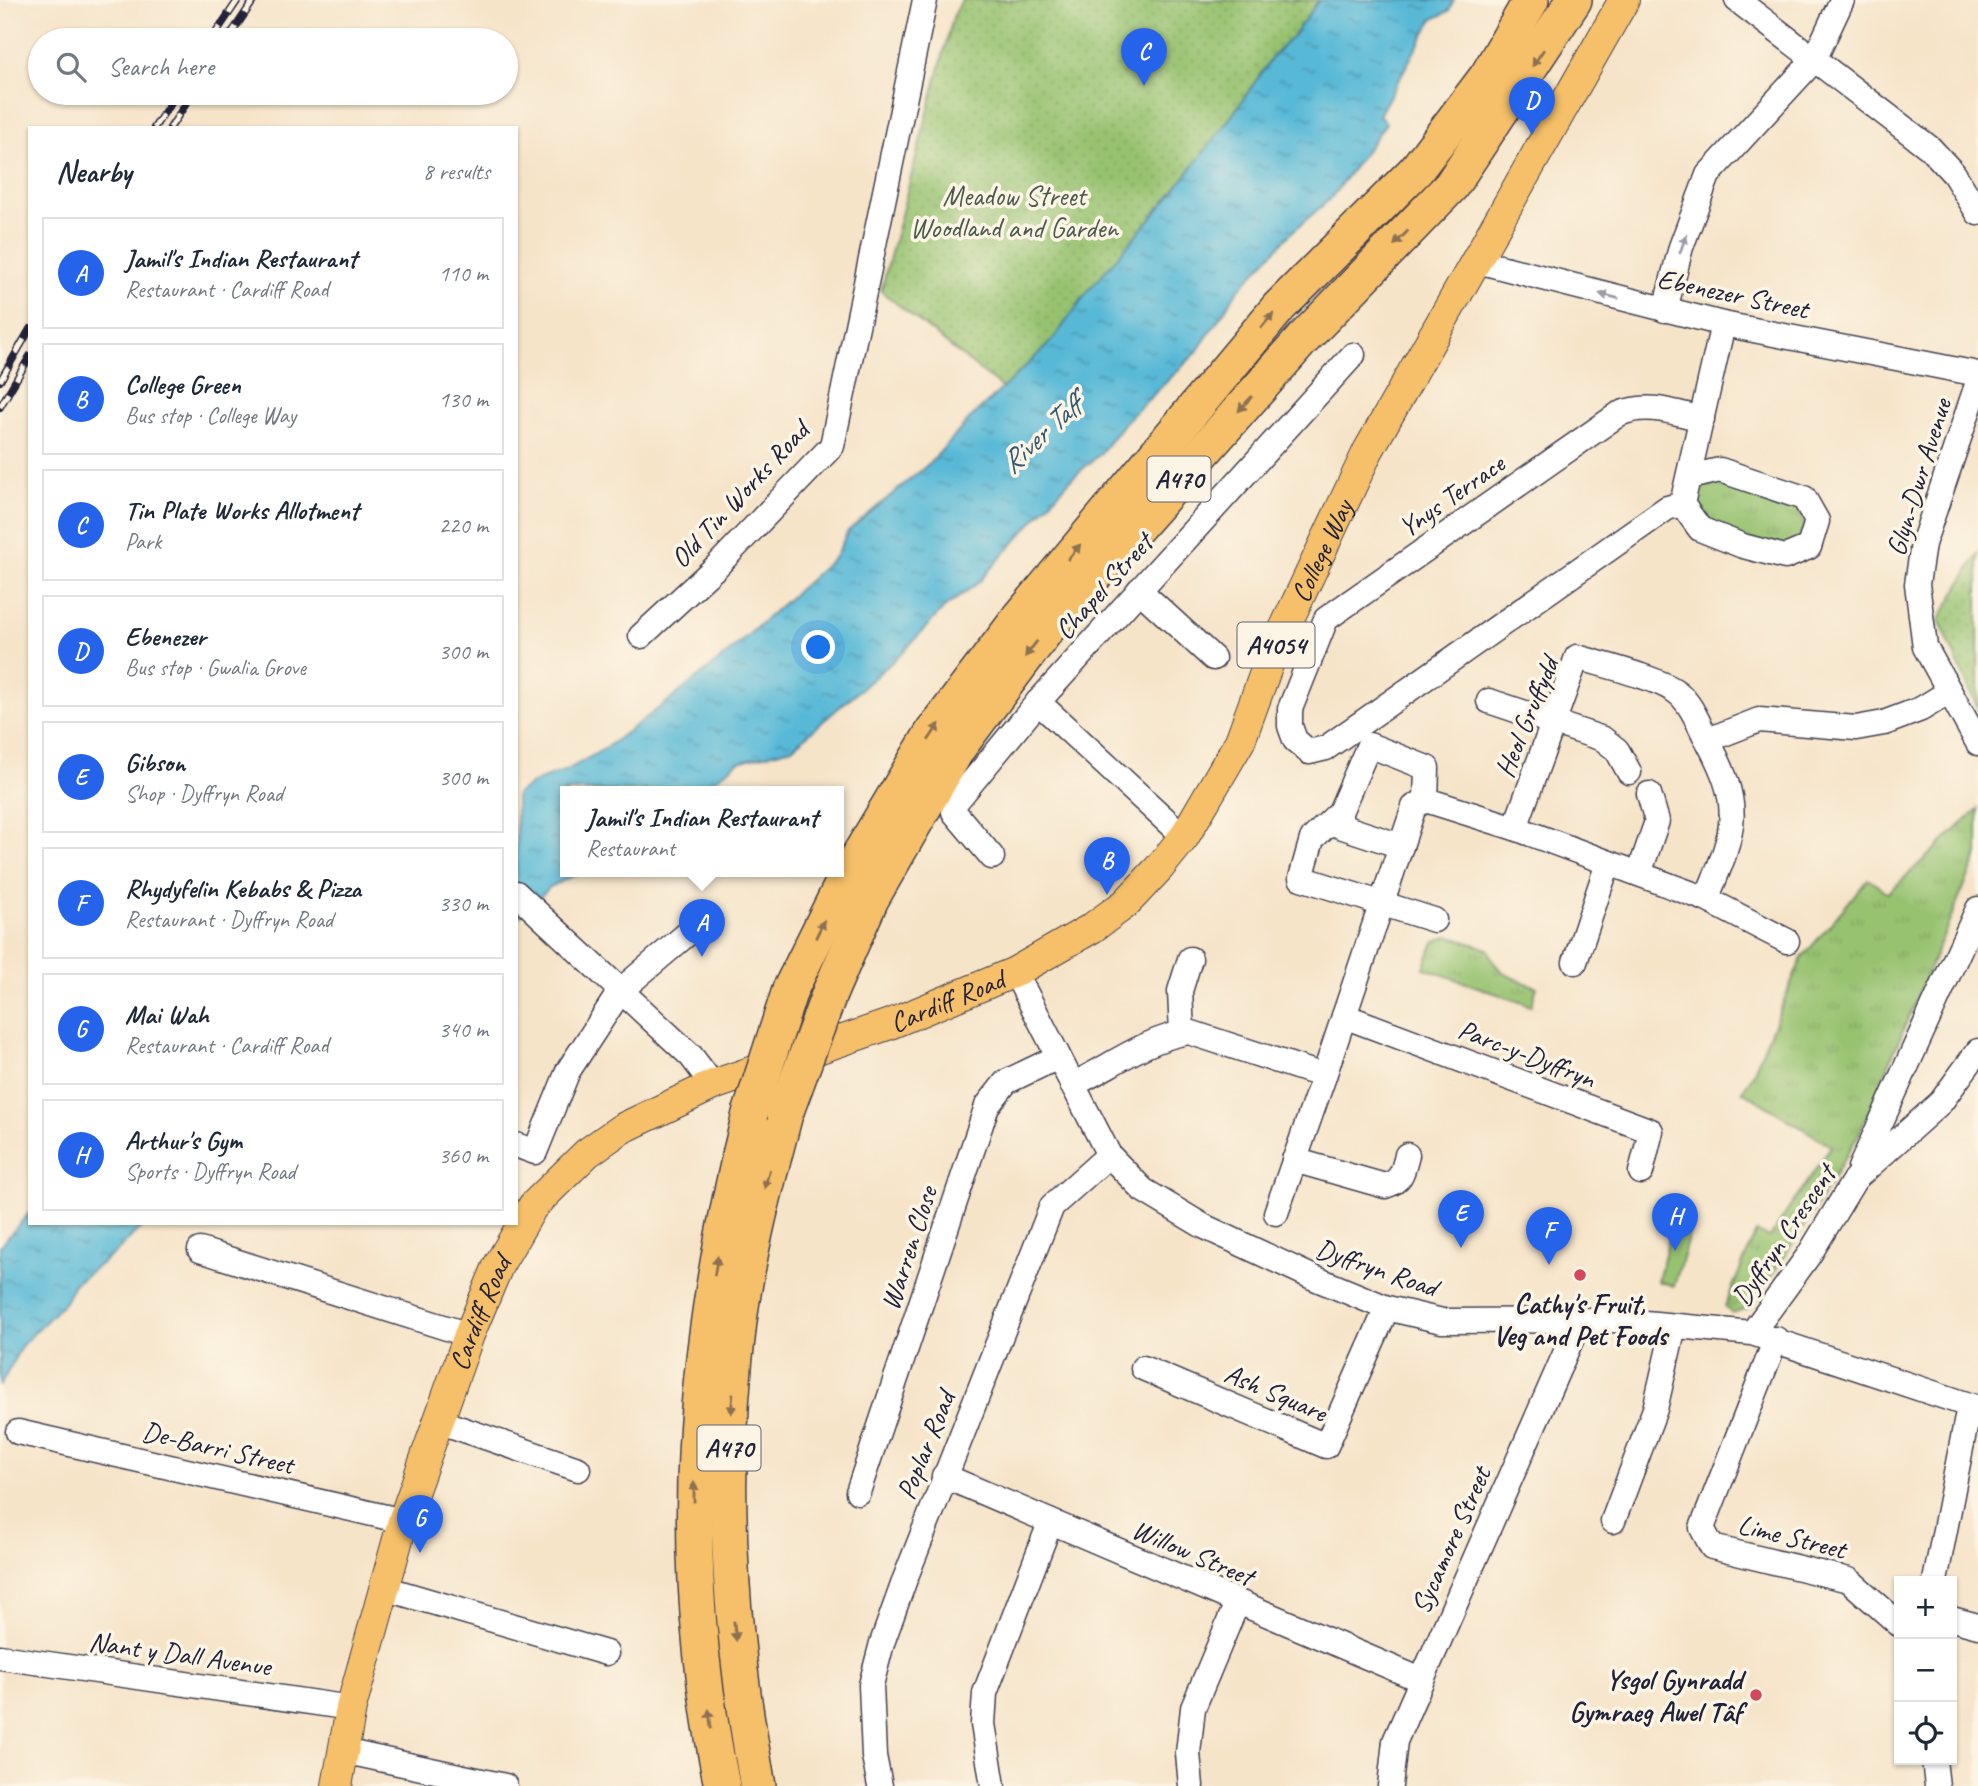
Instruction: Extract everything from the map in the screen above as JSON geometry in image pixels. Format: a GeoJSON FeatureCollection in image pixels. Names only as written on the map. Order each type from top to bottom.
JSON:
{"type":"FeatureCollection","features":[{"type":"Feature","properties":{"kind":"highway","name":"A470"},"geometry":{"type":"LineString","coordinates":[[722,1786],[712,1737],[698,1626],[695,1437],[707,1314],[728,1200],[750,1114],[790,990],[845,879],[942,721],[1017,621],[1279,307],[1416,170],[1488,75],[1531,0]]}},
{"type":"Feature","properties":{"kind":"highway","name":"A470"},"geometry":{"type":"LineString","coordinates":[[758,1786],[746,1719],[732,1605],[729,1440],[739,1320],[760,1206],[785,1114],[830,992],[871,899],[957,749],[1046,629],[1301,341],[1451,186],[1574,0]]}},
{"type":"Feature","properties":{"kind":"main road","name":"A4054"},"geometry":{"type":"LineString","coordinates":[[1477,261],[1624,0]]}},
{"type":"Feature","properties":{"kind":"main road","name":"College Way"},"geometry":{"type":"LineString","coordinates":[[1016,972],[1092,928],[1125,904],[1184,837],[1240,741],[1270,659],[1350,485],[1477,261]]}},
{"type":"Feature","properties":{"kind":"main road","name":"Cardiff Road"},"geometry":{"type":"LineString","coordinates":[[337,1786],[351,1708],[403,1521],[469,1335],[498,1266],[533,1206],[587,1153],[621,1129],[713,1085],[913,1015],[1016,972]]}},
{"type":"Feature","properties":{"kind":"street","name":"Old Tin Works Road"},"geometry":{"type":"LineString","coordinates":[[641,636],[717,566],[832,446],[925,0]]}},
{"type":"Feature","properties":{"kind":"street"},"geometry":{"type":"LineString","coordinates":[[1737,0],[1930,149],[1954,174],[1978,213]]}},
{"type":"Feature","properties":{"kind":"street"},"geometry":{"type":"LineString","coordinates":[[1665,310],[1681,247],[1709,175],[1814,60],[1842,0]]}},
{"type":"Feature","properties":{"kind":"street","name":"Ebenezer Street"},"geometry":{"type":"LineString","coordinates":[[1477,261],[1723,324],[1978,374]]}},
{"type":"Feature","properties":{"kind":"street"},"geometry":{"type":"LineString","coordinates":[[1689,477],[1720,470],[1804,498],[1817,520],[1809,547],[1785,557],[1700,529],[1682,504],[1723,324]]}},
{"type":"Feature","properties":{"kind":"street","name":"Chapel Street"},"geometry":{"type":"LineString","coordinates":[[992,857],[954,813],[953,807],[1038,702],[1353,355]]}},
{"type":"Feature","properties":{"kind":"street","name":"Glyn-Dwr Avenue"},"geometry":{"type":"LineString","coordinates":[[1978,382],[1923,544],[1917,584],[1926,647],[1978,743]]}},
{"type":"Feature","properties":{"kind":"street","name":"Ynys Terrace"},"geometry":{"type":"LineString","coordinates":[[1682,504],[1667,508],[1326,748],[1309,752],[1296,740],[1290,726],[1290,709],[1326,619],[1619,414],[1633,408],[1651,407],[1702,419]]}},
{"type":"Feature","properties":{"kind":"street"},"geometry":{"type":"LineString","coordinates":[[1139,590],[1213,657]]}},
{"type":"Feature","properties":{"kind":"street","name":"Heol Gruffydd"},"geometry":{"type":"LineString","coordinates":[[1515,828],[1577,657],[1664,685],[1679,694],[1708,740],[1730,789],[1733,826],[1730,843],[1706,899]]}},
{"type":"Feature","properties":{"kind":"street"},"geometry":{"type":"LineString","coordinates":[[1708,740],[1759,720],[1856,728],[1875,725],[1921,709],[1949,692]]}},
{"type":"Feature","properties":{"kind":"street"},"geometry":{"type":"LineString","coordinates":[[1489,701],[1553,725],[1603,739],[1617,750],[1629,772]]}},
{"type":"Feature","properties":{"kind":"street"},"geometry":{"type":"LineString","coordinates":[[1038,702],[1184,837]]}},
{"type":"Feature","properties":{"kind":"street"},"geometry":{"type":"LineString","coordinates":[[1426,800],[1427,768],[1369,745],[1340,811],[1312,839],[1301,878],[1434,920]]}},
{"type":"Feature","properties":{"kind":"street"},"geometry":{"type":"LineString","coordinates":[[1639,874],[1657,821],[1648,793]]}},
{"type":"Feature","properties":{"kind":"street"},"geometry":{"type":"LineString","coordinates":[[1276,1213],[1414,807],[1426,800],[1515,828],[1706,899],[1787,941]]}},
{"type":"Feature","properties":{"kind":"street"},"geometry":{"type":"LineString","coordinates":[[1340,811],[1340,827],[1401,846]]}},
{"type":"Feature","properties":{"kind":"street"},"geometry":{"type":"LineString","coordinates":[[1575,962],[1608,863]]}},
{"type":"Feature","properties":{"kind":"street"},"geometry":{"type":"LineString","coordinates":[[518,895],[691,1056],[713,1085]]}},
{"type":"Feature","properties":{"kind":"street"},"geometry":{"type":"LineString","coordinates":[[1855,1179],[1978,909]]}},
{"type":"Feature","properties":{"kind":"street"},"geometry":{"type":"LineString","coordinates":[[526,1148],[568,1072],[621,990],[687,933]]}},
{"type":"Feature","properties":{"kind":"street"},"geometry":{"type":"LineString","coordinates":[[1182,1033],[1180,991],[1190,959]]}},
{"type":"Feature","properties":{"kind":"street","name":"Dyffryn Road"},"geometry":{"type":"LineString","coordinates":[[1016,972],[1109,1155],[1143,1190],[1203,1226],[1312,1278],[1387,1308],[1443,1321],[1613,1320],[1764,1336],[1973,1407]]}},
{"type":"Feature","properties":{"kind":"street","name":"Parc-y-Dyffryn"},"geometry":{"type":"LineString","coordinates":[[1344,1016],[1651,1131],[1641,1172]]}},
{"type":"Feature","properties":{"kind":"street"},"geometry":{"type":"LineString","coordinates":[[1072,1085],[1147,1046],[1182,1033],[1205,1037],[1324,1076]]}},
{"type":"Feature","properties":{"kind":"street","name":"Dyffryn Crescent"},"geometry":{"type":"LineString","coordinates":[[1764,1336],[1855,1179],[1941,1102],[1978,1051]]}},
{"type":"Feature","properties":{"kind":"street","name":"Warren Close"},"geometry":{"type":"LineString","coordinates":[[858,1492],[987,1106],[1006,1082],[1058,1057]]}},
{"type":"Feature","properties":{"kind":"street","name":"Poplar Road"},"geometry":{"type":"LineString","coordinates":[[880,1786],[874,1756],[871,1685],[882,1643],[944,1476],[1052,1206],[1109,1155]]}},
{"type":"Feature","properties":{"kind":"street"},"geometry":{"type":"LineString","coordinates":[[1294,1160],[1385,1186],[1395,1183],[1402,1176],[1407,1155]]}},
{"type":"Feature","properties":{"kind":"street"},"geometry":{"type":"LineString","coordinates":[[200,1250],[469,1335]]}},
{"type":"Feature","properties":{"kind":"street","name":"Ash Square"},"geometry":{"type":"LineString","coordinates":[[1143,1368],[1326,1446],[1387,1308]]}},
{"type":"Feature","properties":{"kind":"street","name":"Sycamore Street"},"geometry":{"type":"LineString","coordinates":[[1390,1786],[1395,1741],[1579,1322]]}},
{"type":"Feature","properties":{"kind":"street"},"geometry":{"type":"LineString","coordinates":[[1613,1521],[1655,1409],[1674,1326]]}},
{"type":"Feature","properties":{"kind":"street","name":"Lime Street"},"geometry":{"type":"LineString","coordinates":[[1764,1336],[1702,1528],[1712,1547],[1849,1580],[1894,1619]]}},
{"type":"Feature","properties":{"kind":"street"},"geometry":{"type":"LineString","coordinates":[[1936,1576],[1973,1407]]}},
{"type":"Feature","properties":{"kind":"street"},"geometry":{"type":"LineString","coordinates":[[438,1421],[578,1469]]}},
{"type":"Feature","properties":{"kind":"street","name":"De-Barri Street"},"geometry":{"type":"LineString","coordinates":[[18,1432],[403,1521]]}},
{"type":"Feature","properties":{"kind":"street","name":"Willow Street"},"geometry":{"type":"LineString","coordinates":[[944,1476],[1420,1680]]}},
{"type":"Feature","properties":{"kind":"street"},"geometry":{"type":"LineString","coordinates":[[993,1786],[983,1724],[985,1693],[1050,1523]]}},
{"type":"Feature","properties":{"kind":"street"},"geometry":{"type":"LineString","coordinates":[[384,1588],[606,1653]]}},
{"type":"Feature","properties":{"kind":"street"},"geometry":{"type":"LineString","coordinates":[[1191,1786],[1188,1753],[1193,1708],[1237,1603]]}},
{"type":"Feature","properties":{"kind":"street"},"geometry":{"type":"LineString","coordinates":[[1957,1620],[1978,1626]]}},
{"type":"Feature","properties":{"kind":"street","name":"Nant y Dall Avenue"},"geometry":{"type":"LineString","coordinates":[[0,1657],[351,1708]]}},
{"type":"Feature","properties":{"kind":"street"},"geometry":{"type":"LineString","coordinates":[[343,1751],[505,1786]]}},
{"type":"Feature","properties":{"kind":"street"},"geometry":{"type":"LineString","coordinates":[[1935,1765],[1937,1786]]}},
{"type":"Feature","properties":{"kind":"green space","name":"Meadow Street Woodland and Garden"},"geometry":{"type":"Polygon","coordinates":[[[962,0],[1319,0],[1293,36],[1274,55],[1231,117],[1169,197],[1089,290],[1051,342],[1003,389],[881,291],[953,17],[962,0]]]}},
{"type":"Feature","properties":{"kind":"green space"},"geometry":{"type":"Polygon","coordinates":[[[1706,481],[1723,482],[1761,492],[1792,504],[1803,519],[1799,543],[1785,549],[1713,531],[1694,504],[1694,492],[1706,481]]]}},
{"type":"Feature","properties":{"kind":"green space"},"geometry":{"type":"Polygon","coordinates":[[[1978,554],[1978,709],[1939,620],[1978,554]]]}},
{"type":"Feature","properties":{"kind":"green space"},"geometry":{"type":"Polygon","coordinates":[[[1978,809],[1978,854],[1860,1132],[1807,1222],[1750,1308],[1732,1313],[1725,1306],[1756,1232],[1770,1237],[1831,1146],[1742,1091],[1752,1076],[1802,958],[1868,879],[1888,893],[1978,809]]]}},
{"type":"Feature","properties":{"kind":"green space"},"geometry":{"type":"Polygon","coordinates":[[[1449,936],[1488,949],[1496,965],[1506,974],[1537,987],[1531,1006],[1424,968],[1434,942],[1449,936]]]}},
{"type":"Feature","properties":{"kind":"green space"},"geometry":{"type":"Polygon","coordinates":[[[1675,1215],[1693,1221],[1674,1286],[1658,1281],[1675,1215]]]}},
{"type":"Feature","properties":{"kind":"water","name":"River Taff"},"geometry":{"type":"Polygon","coordinates":[[[1319,0],[1454,0],[1449,11],[1432,20],[1379,115],[1386,123],[1331,198],[1292,232],[1239,289],[1196,353],[1123,424],[1100,454],[1071,479],[978,583],[944,608],[900,655],[792,748],[738,762],[707,786],[560,786],[560,877],[571,877],[550,887],[518,918],[518,793],[604,749],[726,655],[836,556],[848,531],[931,462],[970,419],[1051,342],[1089,290],[1169,197],[1231,117],[1274,55],[1293,36],[1319,0]]]}},
{"type":"Feature","properties":{"kind":"water"},"geometry":{"type":"Polygon","coordinates":[[[28,1214],[28,1225],[143,1225],[115,1253],[74,1284],[65,1302],[22,1345],[0,1386],[0,1246],[28,1214]]]}},
{"type":"Feature","properties":{"kind":"railway"},"geometry":{"type":"LineString","coordinates":[[219,28],[238,0]]}},
{"type":"Feature","properties":{"kind":"railway"},"geometry":{"type":"LineString","coordinates":[[235,28],[254,0]]}},
{"type":"Feature","properties":{"kind":"railway"},"geometry":{"type":"LineString","coordinates":[[155,126],[169,105]]}},
{"type":"Feature","properties":{"kind":"railway"},"geometry":{"type":"LineString","coordinates":[[171,126],[185,105]]}},
{"type":"Feature","properties":{"kind":"railway"},"geometry":{"type":"LineString","coordinates":[[0,381],[28,332]]}},
{"type":"Feature","properties":{"kind":"railway"},"geometry":{"type":"LineString","coordinates":[[0,407],[28,359]]}},
{"type":"Feature","properties":{"kind":"place","name":"Tin Plate Works Allotment"},"geometry":{"type":"Point","coordinates":[1144,86]}},
{"type":"Feature","properties":{"kind":"place","name":"Ebenezer"},"geometry":{"type":"Point","coordinates":[1532,135]}},
{"type":"Feature","properties":{"kind":"place","name":"College Green"},"geometry":{"type":"Point","coordinates":[1107,895]}},
{"type":"Feature","properties":{"kind":"place","name":"Jamil's Indian Restaurant"},"geometry":{"type":"Point","coordinates":[702,957]}},
{"type":"Feature","properties":{"kind":"place","name":"Gibson"},"geometry":{"type":"Point","coordinates":[1461,1248]}},
{"type":"Feature","properties":{"kind":"place","name":"Arthur's Gym"},"geometry":{"type":"Point","coordinates":[1675,1251]}},
{"type":"Feature","properties":{"kind":"place","name":"Rhydyfelin Kebabs & Pizza"},"geometry":{"type":"Point","coordinates":[1549,1265]}},
{"type":"Feature","properties":{"kind":"place","name":"Cathy's Fruit, Veg and Pet Foods"},"geometry":{"type":"Point","coordinates":[1580,1275]}},
{"type":"Feature","properties":{"kind":"place","name":"Mai Wah"},"geometry":{"type":"Point","coordinates":[420,1553]}},
{"type":"Feature","properties":{"kind":"place","name":"Ysgol Gynradd Gymraeg Awel Tâf"},"geometry":{"type":"Point","coordinates":[1756,1695]}}]}
